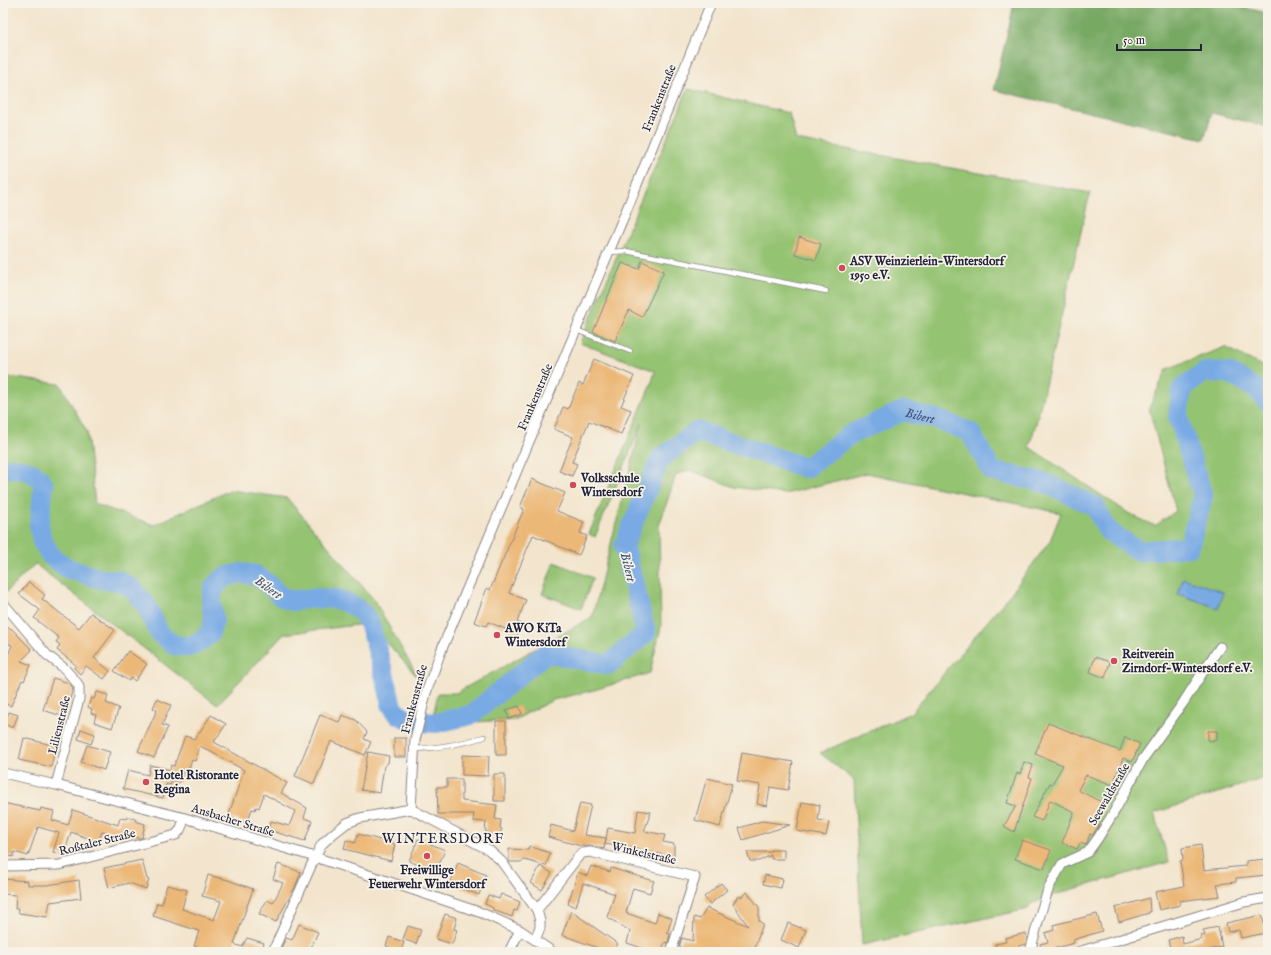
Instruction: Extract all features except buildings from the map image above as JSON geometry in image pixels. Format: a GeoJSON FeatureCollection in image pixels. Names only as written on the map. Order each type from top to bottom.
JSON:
{"type":"FeatureCollection","features":[{"type":"Feature","properties":{"kind":"street","name":"Frankenstraße"},"geometry":{"type":"LineString","coordinates":[[411,809],[415,744],[424,700],[441,651],[609,252],[711,3]]}},
{"type":"Feature","properties":{"kind":"street","name":"Lilienstraße"},"geometry":{"type":"LineString","coordinates":[[3,603],[47,655],[72,676],[79,687],[79,699],[56,785]]}},
{"type":"Feature","properties":{"kind":"street","name":"Seewaldstraße"},"geometry":{"type":"LineString","coordinates":[[1030,952],[1049,888],[1062,864],[1088,852],[1092,847],[1114,812],[1143,759],[1183,703],[1220,647]]}},
{"type":"Feature","properties":{"kind":"street","name":"Ansbacher Straße"},"geometry":{"type":"LineString","coordinates":[[3,774],[56,785],[185,818],[315,857],[482,913],[520,930],[553,952]]}},
{"type":"Feature","properties":{"kind":"street"},"geometry":{"type":"LineString","coordinates":[[274,951],[322,844],[347,823],[360,818],[411,809],[489,850],[501,861],[536,910],[540,921],[540,928],[535,940]]}},
{"type":"Feature","properties":{"kind":"street","name":"Roßtaler Straße"},"geometry":{"type":"LineString","coordinates":[[3,866],[59,865],[176,835],[185,818]]}},
{"type":"Feature","properties":{"kind":"street","name":"Winkelstraße"},"geometry":{"type":"LineString","coordinates":[[536,910],[578,857],[583,853],[590,852],[694,877],[671,952]]}},
{"type":"Feature","properties":{"kind":"street"},"geometry":{"type":"LineString","coordinates":[[1078,952],[1244,902],[1268,898]]}},
{"type":"Feature","properties":{"kind":"street"},"geometry":{"type":"LineString","coordinates":[[509,952],[520,930]]}},
{"type":"Feature","properties":{"kind":"lane"},"geometry":{"type":"LineString","coordinates":[[609,252],[626,252],[826,291]]}},
{"type":"Feature","properties":{"kind":"lane"},"geometry":{"type":"LineString","coordinates":[[576,330],[630,351]]}},
{"type":"Feature","properties":{"kind":"lane"},"geometry":{"type":"LineString","coordinates":[[415,744],[436,748],[456,745],[484,737]]}},
{"type":"Feature","properties":{"kind":"green space"},"geometry":{"type":"Polygon","coordinates":[[[1011,3],[1237,3],[1237,6],[1268,13],[1268,127],[1212,113],[1204,139],[994,90],[1014,4],[1011,3]]]}},
{"type":"Feature","properties":{"kind":"green space"},"geometry":{"type":"Polygon","coordinates":[[[688,89],[789,113],[796,140],[1090,193],[1037,420],[1029,447],[1128,513],[1155,526],[1176,511],[1149,408],[1167,369],[1225,347],[1268,369],[1268,777],[1154,813],[1169,862],[1066,891],[1031,904],[1028,909],[862,945],[854,780],[820,753],[911,713],[1012,592],[1050,541],[1061,513],[867,473],[785,494],[734,487],[690,470],[676,475],[659,526],[661,627],[650,673],[594,690],[553,700],[514,720],[473,722],[430,730],[438,693],[456,693],[592,617],[642,423],[595,537],[589,534],[655,371],[580,343],[688,89]]]}},
{"type":"Feature","properties":{"kind":"green space"},"geometry":{"type":"Polygon","coordinates":[[[3,374],[9,377],[60,384],[87,432],[95,504],[154,525],[230,490],[287,498],[374,600],[419,679],[371,624],[284,634],[217,705],[35,564],[4,594],[3,374]]]}},
{"type":"Feature","properties":{"kind":"green space"},"geometry":{"type":"Polygon","coordinates":[[[554,562],[593,578],[581,609],[542,594],[554,562]]]}},
{"type":"Feature","properties":{"kind":"water"},"geometry":{"type":"Polygon","coordinates":[[[1183,578],[1223,592],[1218,608],[1178,594],[1183,578]]]}},
{"type":"Feature","properties":{"kind":"waterway","name":"Bibert"},"geometry":{"type":"LineString","coordinates":[[3,469],[12,468],[26,470],[38,477],[44,485],[39,526],[42,541],[51,556],[67,568],[101,579],[120,581],[133,589],[146,605],[160,634],[174,645],[189,647],[200,642],[210,633],[214,620],[211,600],[214,587],[225,577],[241,573],[255,575],[267,583],[280,596],[292,601],[313,598],[338,599],[354,606],[364,615],[370,625],[388,688],[391,704],[398,714],[411,721],[436,723],[471,715],[546,653],[608,665],[646,633],[624,545],[660,459],[697,431],[806,468],[851,434],[903,411],[936,419],[970,432],[992,471],[1043,482],[1095,506],[1108,531],[1139,551],[1189,547],[1203,496],[1178,416],[1182,388],[1205,372],[1229,373],[1258,390],[1268,402]]}},
{"type":"Feature","properties":{"kind":"place","name":"ASV Weinzierlein-Wintersdorf 1950 e.V."},"geometry":{"type":"Point","coordinates":[842,268]}},
{"type":"Feature","properties":{"kind":"place","name":"Volksschule Wintersdorf"},"geometry":{"type":"Point","coordinates":[573,485]}},
{"type":"Feature","properties":{"kind":"place","name":"AWO KiTa Wintersdorf"},"geometry":{"type":"Point","coordinates":[497,635]}},
{"type":"Feature","properties":{"kind":"place","name":"Reitverein Zirndorf-Wintersdorf e.V."},"geometry":{"type":"Point","coordinates":[1114,661]}},
{"type":"Feature","properties":{"kind":"place","name":"Hotel Ristorante Regina"},"geometry":{"type":"Point","coordinates":[146,782]}},
{"type":"Feature","properties":{"kind":"place","name":"Freiwillige Feuerwehr Wintersdorf"},"geometry":{"type":"Point","coordinates":[427,856]}},
{"type":"Feature","properties":{"kind":"district","name":"WINTERSDORF"},"geometry":{"type":"Point","coordinates":[443,838]}}]}
